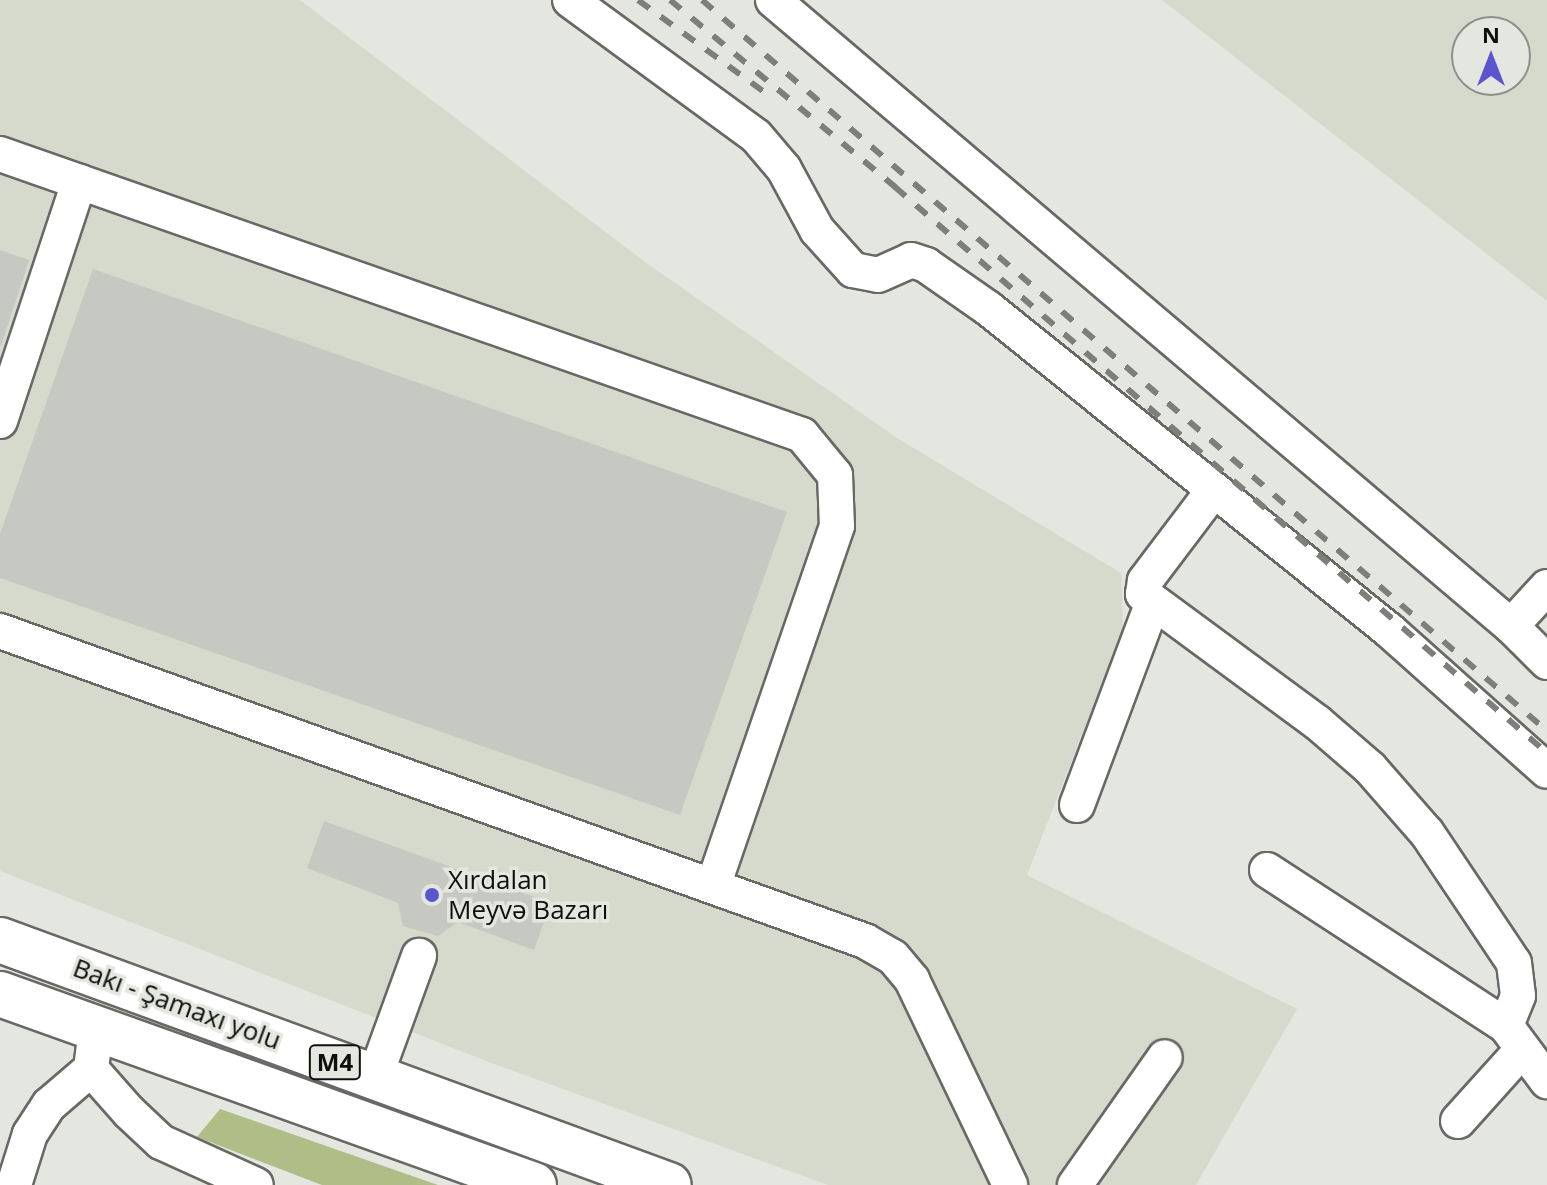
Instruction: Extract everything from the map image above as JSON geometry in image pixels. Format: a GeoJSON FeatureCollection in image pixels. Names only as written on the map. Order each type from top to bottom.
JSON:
{"type":"FeatureCollection","features":[{"type":"Feature","properties":{"kind":"highway","name":"Bakı - Şamaxı yolu"},"geometry":{"type":"LineString","coordinates":[[0,940],[669,1185]]}},
{"type":"Feature","properties":{"kind":"highway","name":"Bakı - Şamaxı yolu"},"geometry":{"type":"LineString","coordinates":[[0,994],[94,1049],[534,1185]]}},
{"type":"Feature","properties":{"kind":"street"},"geometry":{"type":"LineString","coordinates":[[570,0],[756,136],[784,169],[817,230],[853,270],[866,276],[900,262],[926,265],[1390,631],[1547,771]]}},
{"type":"Feature","properties":{"kind":"street"},"geometry":{"type":"LineString","coordinates":[[773,0],[1511,626],[1547,662]]}},
{"type":"Feature","properties":{"kind":"street"},"geometry":{"type":"LineString","coordinates":[[0,154],[802,435],[835,475],[837,526],[714,884]]}},
{"type":"Feature","properties":{"kind":"street"},"geometry":{"type":"LineString","coordinates":[[0,421],[79,182]]}},
{"type":"Feature","properties":{"kind":"street"},"geometry":{"type":"LineString","coordinates":[[1213,491],[1145,581],[1143,594],[1152,604],[1318,723],[1370,768],[1427,833],[1514,963],[1518,996],[1514,1038],[1458,1121]]}},
{"type":"Feature","properties":{"kind":"street"},"geometry":{"type":"LineString","coordinates":[[1511,626],[1547,587]]}},
{"type":"Feature","properties":{"kind":"street"},"geometry":{"type":"LineString","coordinates":[[1077,805],[1152,604]]}},
{"type":"Feature","properties":{"kind":"street"},"geometry":{"type":"LineString","coordinates":[[0,631],[714,884],[865,941],[893,957],[912,980],[1010,1185]]}},
{"type":"Feature","properties":{"kind":"street"},"geometry":{"type":"LineString","coordinates":[[1267,870],[1514,1038],[1547,1081]]}},
{"type":"Feature","properties":{"kind":"street"},"geometry":{"type":"LineString","coordinates":[[375,1077],[419,956]]}},
{"type":"Feature","properties":{"kind":"street"},"geometry":{"type":"LineString","coordinates":[[14,1185],[30,1134],[94,1049],[161,1142],[256,1185]]}},
{"type":"Feature","properties":{"kind":"street"},"geometry":{"type":"LineString","coordinates":[[1075,1185],[1165,1057]]}},
{"type":"Feature","properties":{"kind":"shaded area"},"geometry":{"type":"Polygon","coordinates":[[[0,0],[300,0],[645,262],[897,438],[1121,573],[1123,630],[1027,875],[1297,1009],[1196,1185],[828,1185],[494,1064],[0,871],[0,0]]]}},
{"type":"Feature","properties":{"kind":"shaded area"},"geometry":{"type":"Polygon","coordinates":[[[1162,0],[1547,0],[1547,301],[1162,0]]]}},
{"type":"Feature","properties":{"kind":"green space"},"geometry":{"type":"Polygon","coordinates":[[[220,1109],[438,1185],[322,1185],[197,1137],[220,1109]]]}},
{"type":"Feature","properties":{"kind":"building"},"geometry":{"type":"Polygon","coordinates":[[[0,250],[29,260],[1,346],[0,345],[0,250]]]}},
{"type":"Feature","properties":{"kind":"building"},"geometry":{"type":"Polygon","coordinates":[[[93,269],[787,512],[680,815],[0,578],[0,534],[93,269]]]}},
{"type":"Feature","properties":{"kind":"building"},"geometry":{"type":"Polygon","coordinates":[[[324,821],[551,903],[534,950],[458,922],[438,936],[403,926],[398,903],[307,868],[324,821]]]}},
{"type":"Feature","properties":{"kind":"railway"},"geometry":{"type":"LineString","coordinates":[[638,0],[764,92]]}},
{"type":"Feature","properties":{"kind":"railway"},"geometry":{"type":"LineString","coordinates":[[670,0],[895,187],[1547,753]]}},
{"type":"Feature","properties":{"kind":"railway"},"geometry":{"type":"LineString","coordinates":[[702,0],[1547,731]]}},
{"type":"Feature","properties":{"kind":"place","name":"Xırdalan Meyvə Bazarı"},"geometry":{"type":"Point","coordinates":[432,895]}}]}
